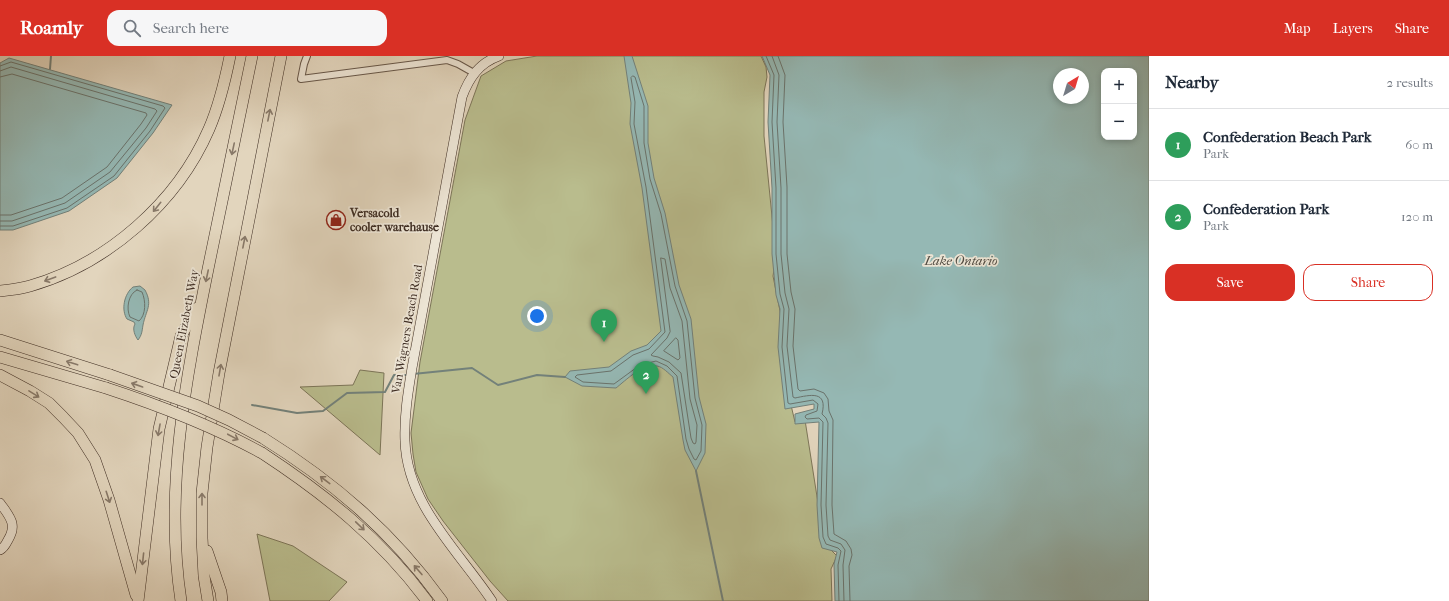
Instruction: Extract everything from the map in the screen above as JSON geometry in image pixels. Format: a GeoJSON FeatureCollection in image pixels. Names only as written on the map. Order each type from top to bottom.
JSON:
{"type":"FeatureCollection","features":[{"type":"Feature","properties":{"kind":"highway"},"geometry":{"type":"LineString","coordinates":[[0,292],[29,286],[55,277],[84,264],[125,237],[152,212],[182,176],[209,129],[225,80],[230,56]]}},
{"type":"Feature","properties":{"kind":"highway","name":"Queen Elizabeth Way"},"geometry":{"type":"LineString","coordinates":[[180,601],[174,531],[176,474],[189,363],[252,56]]}},
{"type":"Feature","properties":{"kind":"highway"},"geometry":{"type":"LineString","coordinates":[[208,601],[204,576],[202,538],[202,493],[207,447],[222,358],[280,56]]}},
{"type":"Feature","properties":{"kind":"highway"},"geometry":{"type":"LineString","coordinates":[[138,601],[159,429],[181,336],[202,301]]}},
{"type":"Feature","properties":{"kind":"highway"},"geometry":{"type":"LineString","coordinates":[[0,340],[110,375],[198,406],[263,438],[323,479],[366,514],[398,546],[442,601]]}},
{"type":"Feature","properties":{"kind":"highway"},"geometry":{"type":"LineString","coordinates":[[0,357],[152,403],[192,418],[228,434],[262,453],[322,494],[355,521],[388,553],[415,584],[427,601]]}},
{"type":"Feature","properties":{"kind":"highway"},"geometry":{"type":"LineString","coordinates":[[0,375],[30,391],[48,403],[78,433],[95,460],[109,500],[138,601]]}},
{"type":"Feature","properties":{"kind":"highway"},"geometry":{"type":"LineString","coordinates":[[202,538],[221,592],[222,601]]}},
{"type":"Feature","properties":{"kind":"street"},"geometry":{"type":"LineString","coordinates":[[307,56],[301,79],[447,60],[474,73]]}},
{"type":"Feature","properties":{"kind":"street","name":"Van Wagners Beach Road"},"geometry":{"type":"LineString","coordinates":[[492,601],[443,536],[419,497],[408,466],[405,441],[405,412],[462,97],[467,83],[481,65],[499,56]]}},
{"type":"Feature","properties":{"kind":"street"},"geometry":{"type":"LineString","coordinates":[[0,503],[11,519],[13,527],[11,535],[0,550]]}},
{"type":"Feature","properties":{"kind":"green space"},"geometry":{"type":"Polygon","coordinates":[[[537,56],[761,56],[766,67],[767,77],[764,92],[764,136],[776,257],[773,276],[780,311],[790,401],[795,422],[805,420],[823,535],[826,545],[837,556],[831,569],[832,601],[508,601],[490,581],[443,521],[428,499],[416,472],[411,433],[420,362],[465,120],[481,76],[506,61],[537,56]]]}},
{"type":"Feature","properties":{"kind":"green space"},"geometry":{"type":"Polygon","coordinates":[[[360,370],[384,373],[380,455],[300,387],[353,385],[360,370]]]}},
{"type":"Feature","properties":{"kind":"green space"},"geometry":{"type":"Polygon","coordinates":[[[257,534],[293,546],[347,582],[329,601],[270,601],[257,534]]]}},
{"type":"Feature","properties":{"kind":"water"},"geometry":{"type":"Polygon","coordinates":[[[624,56],[632,56],[648,106],[648,143],[654,178],[665,213],[679,285],[691,319],[699,397],[706,424],[705,453],[696,471],[685,450],[673,377],[663,369],[657,366],[652,366],[641,369],[616,388],[582,386],[565,377],[570,371],[609,367],[631,351],[647,345],[661,331],[642,188],[630,124],[631,103],[624,56]]]}},
{"type":"Feature","properties":{"kind":"water","name":"Lake Ontario"},"geometry":{"type":"Polygon","coordinates":[[[762,56],[1149,56],[1149,601],[835,601],[834,564],[837,552],[822,548],[819,538],[817,505],[819,422],[795,424],[795,414],[814,409],[814,404],[785,409],[778,347],[780,309],[776,295],[772,254],[772,188],[768,122],[770,75],[762,56]]]}},
{"type":"Feature","properties":{"kind":"water"},"geometry":{"type":"Polygon","coordinates":[[[9,58],[172,105],[153,133],[117,178],[69,211],[13,230],[0,230],[0,63],[9,58]]]}},
{"type":"Feature","properties":{"kind":"water"},"geometry":{"type":"Polygon","coordinates":[[[140,286],[145,290],[149,304],[142,333],[138,340],[134,330],[134,322],[127,319],[125,315],[124,302],[127,294],[133,287],[140,286]]]}},
{"type":"Feature","properties":{"kind":"waterway"},"geometry":{"type":"LineString","coordinates":[[50,69],[51,56]]}},
{"type":"Feature","properties":{"kind":"waterway"},"geometry":{"type":"LineString","coordinates":[[413,374],[472,368],[498,385],[537,375],[565,377]]}},
{"type":"Feature","properties":{"kind":"waterway"},"geometry":{"type":"LineString","coordinates":[[252,405],[297,413],[323,411],[347,393],[385,392],[394,375],[408,375]]}},
{"type":"Feature","properties":{"kind":"waterway"},"geometry":{"type":"LineString","coordinates":[[696,471],[723,601]]}},
{"type":"Feature","properties":{"kind":"place","name":"Versacold cooler warehause"},"geometry":{"type":"Point","coordinates":[336,220]}},
{"type":"Feature","properties":{"kind":"place","name":"Confederation Beach Park"},"geometry":{"type":"Point","coordinates":[604,342]}},
{"type":"Feature","properties":{"kind":"place","name":"Confederation Park"},"geometry":{"type":"Point","coordinates":[646,394]}}]}
